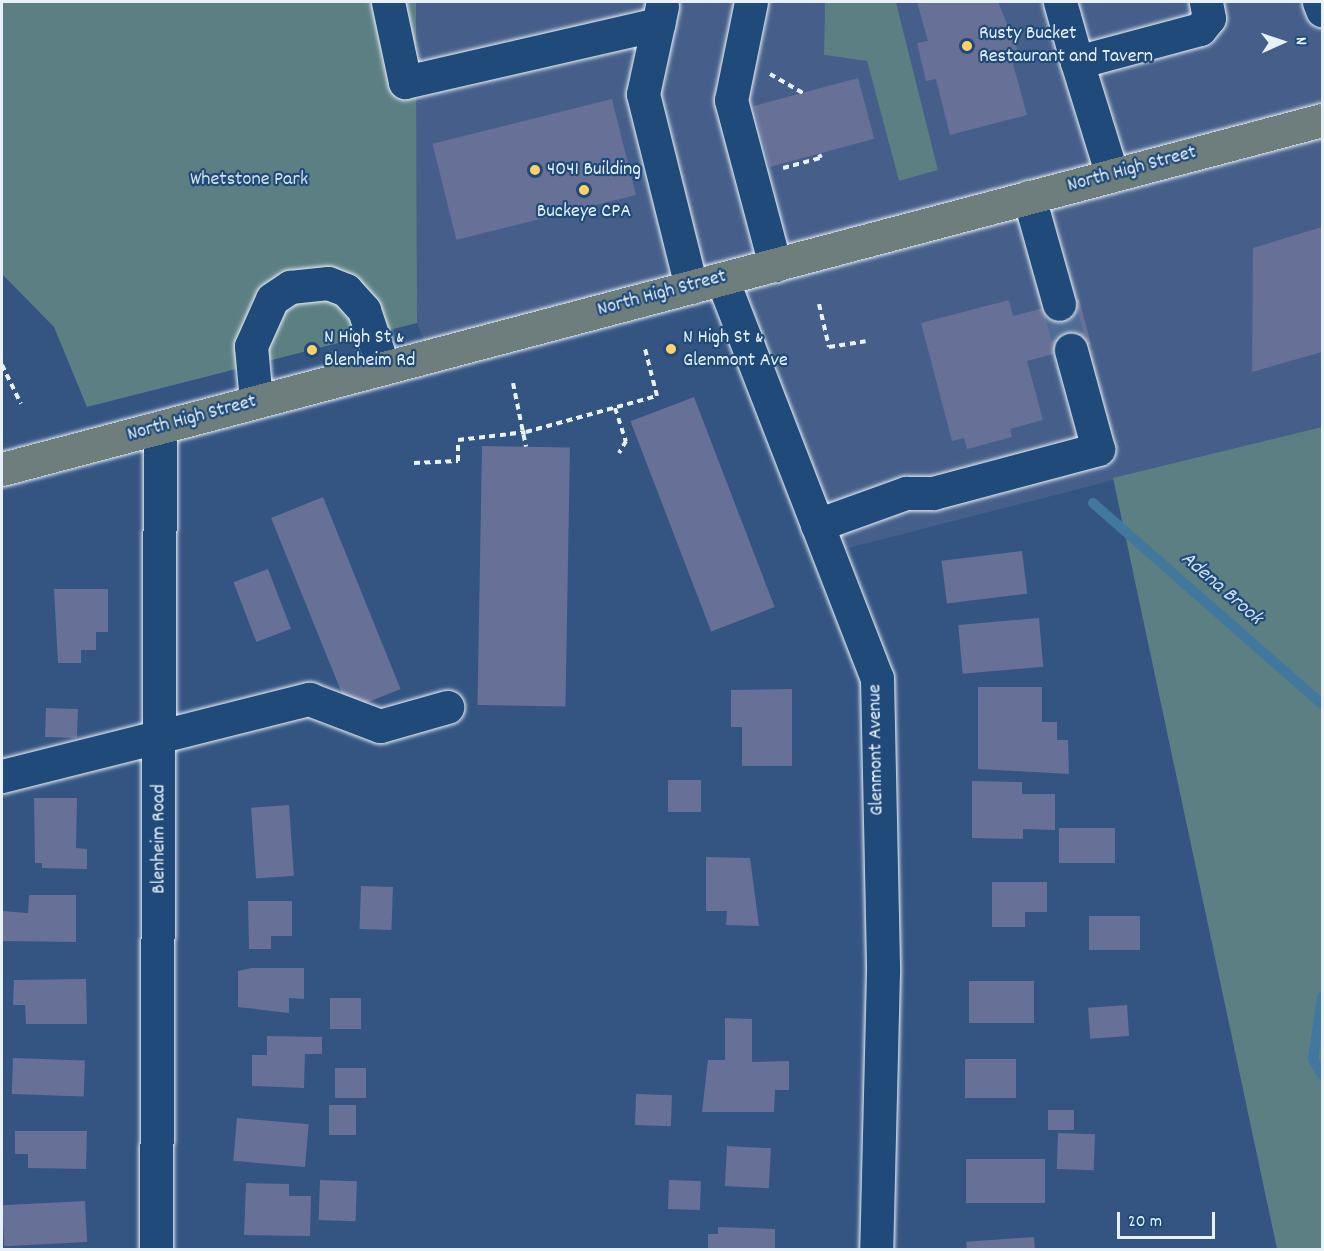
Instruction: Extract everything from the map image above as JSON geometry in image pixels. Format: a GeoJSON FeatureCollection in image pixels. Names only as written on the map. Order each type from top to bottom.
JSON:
{"type":"FeatureCollection","features":[{"type":"Feature","properties":{"kind":"main road","name":"North High Street"},"geometry":{"type":"LineString","coordinates":[[2,469],[1323,120]]}},
{"type":"Feature","properties":{"kind":"street"},"geometry":{"type":"LineString","coordinates":[[388,2],[405,82],[661,13],[643,94],[691,287]]}},
{"type":"Feature","properties":{"kind":"street"},"geometry":{"type":"LineString","coordinates":[[751,2],[731,100],[775,265]]}},
{"type":"Feature","properties":{"kind":"street"},"geometry":{"type":"LineString","coordinates":[[1060,2],[1112,175]]}},
{"type":"Feature","properties":{"kind":"street"},"geometry":{"type":"LineString","coordinates":[[1077,62],[1200,29],[1209,18],[1206,2]]}},
{"type":"Feature","properties":{"kind":"street"},"geometry":{"type":"LineString","coordinates":[[1319,2],[1323,10]]}},
{"type":"Feature","properties":{"kind":"street"},"geometry":{"type":"LineString","coordinates":[[1029,197],[1059,304]]}},
{"type":"Feature","properties":{"kind":"street","name":"Glenmont Avenue"},"geometry":{"type":"LineString","coordinates":[[722,279],[817,525],[872,659],[879,701],[883,972],[876,1250]]}},
{"type":"Feature","properties":{"kind":"street"},"geometry":{"type":"LineString","coordinates":[[256,402],[251,346],[272,299],[290,287],[328,283],[345,290],[364,310],[383,367]]}},
{"type":"Feature","properties":{"kind":"street"},"geometry":{"type":"LineString","coordinates":[[817,525],[906,493],[933,493],[1098,449],[1071,350]]}},
{"type":"Feature","properties":{"kind":"street","name":"Blenheim Road"},"geometry":{"type":"LineString","coordinates":[[156,1250],[161,734],[160,428]]}},
{"type":"Feature","properties":{"kind":"street"},"geometry":{"type":"LineString","coordinates":[[2,776],[161,734],[309,699],[380,726],[447,707]]}},
{"type":"Feature","properties":{"kind":"path"},"geometry":{"type":"LineString","coordinates":[[780,169],[821,158],[819,154]]}},
{"type":"Feature","properties":{"kind":"path"},"geometry":{"type":"LineString","coordinates":[[819,304],[828,347],[866,341]]}},
{"type":"Feature","properties":{"kind":"path"},"geometry":{"type":"LineString","coordinates":[[414,463],[458,461],[458,440],[526,432],[657,396],[645,349]]}},
{"type":"Feature","properties":{"kind":"path"},"geometry":{"type":"LineString","coordinates":[[2,365],[21,404]]}},
{"type":"Feature","properties":{"kind":"path"},"geometry":{"type":"LineString","coordinates":[[513,383],[526,432],[526,447]]}},
{"type":"Feature","properties":{"kind":"path"},"geometry":{"type":"LineString","coordinates":[[615,408],[626,441],[619,453]]}},
{"type":"Feature","properties":{"kind":"shaded area"},"geometry":{"type":"Polygon","coordinates":[[[416,2],[825,2],[824,55],[867,61],[899,181],[938,170],[896,2],[1322,2],[1322,427],[828,553],[725,287],[432,361],[417,323],[416,2]]]}},
{"type":"Feature","properties":{"kind":"green space","name":"Whetstone Park"},"geometry":{"type":"Polygon","coordinates":[[[2,2],[416,2],[417,323],[87,407],[54,327],[2,274],[2,2]]]}},
{"type":"Feature","properties":{"kind":"green space"},"geometry":{"type":"Polygon","coordinates":[[[825,2],[896,2],[938,170],[899,181],[867,61],[824,55],[825,2]]]}},
{"type":"Feature","properties":{"kind":"green space"},"geometry":{"type":"Polygon","coordinates":[[[1322,427],[1322,1249],[1277,1249],[1113,478],[1322,427]]]}},
{"type":"Feature","properties":{"kind":"building"},"geometry":{"type":"Polygon","coordinates":[[[917,2],[998,2],[1021,58],[1012,60],[1027,115],[950,135],[936,79],[926,81],[917,43],[928,41],[917,2]]]}},
{"type":"Feature","properties":{"kind":"building"},"geometry":{"type":"Polygon","coordinates":[[[858,78],[874,139],[770,167],[754,106],[858,78]]]}},
{"type":"Feature","properties":{"kind":"building","name":"4041 Building"},"geometry":{"type":"Polygon","coordinates":[[[612,99],[636,195],[456,240],[432,144],[612,99]]]}},
{"type":"Feature","properties":{"kind":"building"},"geometry":{"type":"Polygon","coordinates":[[[1322,227],[1322,352],[1252,372],[1253,248],[1322,227]]]}},
{"type":"Feature","properties":{"kind":"building"},"geometry":{"type":"Polygon","coordinates":[[[1079,299],[1091,344],[1027,361],[1043,420],[1010,429],[1012,437],[967,449],[964,438],[952,441],[921,323],[1009,300],[1013,316],[1079,299]]]}},
{"type":"Feature","properties":{"kind":"building"},"geometry":{"type":"Polygon","coordinates":[[[694,397],[775,607],[711,631],[631,421],[694,397]]]}},
{"type":"Feature","properties":{"kind":"building"},"geometry":{"type":"Polygon","coordinates":[[[482,446],[570,448],[565,706],[477,705],[482,446]]]}},
{"type":"Feature","properties":{"kind":"building"},"geometry":{"type":"Polygon","coordinates":[[[323,497],[401,689],[349,710],[271,518],[323,497]]]}},
{"type":"Feature","properties":{"kind":"building"},"geometry":{"type":"Polygon","coordinates":[[[1022,551],[1027,594],[947,604],[942,561],[1022,551]]]}},
{"type":"Feature","properties":{"kind":"building"},"geometry":{"type":"Polygon","coordinates":[[[268,569],[291,629],[256,642],[233,582],[268,569]]]}},
{"type":"Feature","properties":{"kind":"building"},"geometry":{"type":"Polygon","coordinates":[[[54,589],[108,589],[108,632],[96,632],[96,650],[81,650],[81,663],[58,663],[54,589]]]}},
{"type":"Feature","properties":{"kind":"building"},"geometry":{"type":"Polygon","coordinates":[[[1039,618],[1043,667],[963,674],[958,625],[1039,618]]]}},
{"type":"Feature","properties":{"kind":"building"},"geometry":{"type":"Polygon","coordinates":[[[978,687],[1042,687],[1042,722],[1057,722],[1057,740],[1068,740],[1069,774],[978,769],[978,687]]]}},
{"type":"Feature","properties":{"kind":"building"},"geometry":{"type":"Polygon","coordinates":[[[792,689],[792,766],[742,766],[742,727],[731,727],[731,690],[792,689]]]}},
{"type":"Feature","properties":{"kind":"building"},"geometry":{"type":"Polygon","coordinates":[[[46,708],[78,709],[77,738],[45,737],[46,708]]]}},
{"type":"Feature","properties":{"kind":"building"},"geometry":{"type":"Polygon","coordinates":[[[668,780],[701,780],[701,812],[668,812],[668,780]]]}},
{"type":"Feature","properties":{"kind":"building"},"geometry":{"type":"Polygon","coordinates":[[[972,781],[1022,782],[1022,794],[1055,794],[1055,830],[1023,829],[1023,839],[972,838],[972,781]]]}},
{"type":"Feature","properties":{"kind":"building"},"geometry":{"type":"Polygon","coordinates":[[[34,798],[77,798],[76,848],[87,849],[87,869],[42,868],[42,863],[35,863],[34,798]]]}},
{"type":"Feature","properties":{"kind":"building"},"geometry":{"type":"Polygon","coordinates":[[[289,805],[294,876],[256,878],[251,808],[289,805]]]}},
{"type":"Feature","properties":{"kind":"building"},"geometry":{"type":"Polygon","coordinates":[[[1059,828],[1115,828],[1115,863],[1059,863],[1059,828]]]}},
{"type":"Feature","properties":{"kind":"building"},"geometry":{"type":"Polygon","coordinates":[[[706,857],[750,858],[759,926],[726,925],[727,911],[706,911],[706,857]]]}},
{"type":"Feature","properties":{"kind":"building"},"geometry":{"type":"Polygon","coordinates":[[[992,882],[1047,882],[1047,912],[1025,912],[1025,927],[992,927],[992,882]]]}},
{"type":"Feature","properties":{"kind":"building"},"geometry":{"type":"Polygon","coordinates":[[[361,886],[393,887],[391,930],[359,929],[361,886]]]}},
{"type":"Feature","properties":{"kind":"building"},"geometry":{"type":"Polygon","coordinates":[[[29,895],[76,895],[76,942],[3,941],[2,911],[28,913],[29,895]]]}},
{"type":"Feature","properties":{"kind":"building"},"geometry":{"type":"Polygon","coordinates":[[[248,901],[292,901],[292,936],[271,936],[271,949],[249,949],[248,901]]]}},
{"type":"Feature","properties":{"kind":"building"},"geometry":{"type":"Polygon","coordinates":[[[1089,916],[1140,916],[1140,950],[1089,950],[1089,916]]]}},
{"type":"Feature","properties":{"kind":"building"},"geometry":{"type":"Polygon","coordinates":[[[252,968],[304,968],[304,999],[289,998],[289,1013],[238,1007],[238,971],[252,968]]]}},
{"type":"Feature","properties":{"kind":"building"},"geometry":{"type":"Polygon","coordinates":[[[86,979],[87,1024],[26,1024],[25,1005],[13,1005],[14,980],[86,979]]]}},
{"type":"Feature","properties":{"kind":"building"},"geometry":{"type":"Polygon","coordinates":[[[969,981],[1034,981],[1034,1023],[969,1023],[969,981]]]}},
{"type":"Feature","properties":{"kind":"building"},"geometry":{"type":"Polygon","coordinates":[[[330,998],[361,998],[361,1029],[330,1029],[330,998]]]}},
{"type":"Feature","properties":{"kind":"building"},"geometry":{"type":"Polygon","coordinates":[[[1127,1005],[1129,1036],[1090,1039],[1088,1008],[1127,1005]]]}},
{"type":"Feature","properties":{"kind":"building"},"geometry":{"type":"Polygon","coordinates":[[[725,1018],[752,1019],[752,1062],[789,1061],[789,1090],[775,1090],[774,1112],[702,1112],[708,1060],[725,1060],[725,1018]]]}},
{"type":"Feature","properties":{"kind":"building"},"geometry":{"type":"Polygon","coordinates":[[[267,1036],[322,1037],[322,1054],[305,1054],[304,1088],[252,1086],[252,1055],[267,1055],[267,1036]]]}},
{"type":"Feature","properties":{"kind":"building"},"geometry":{"type":"Polygon","coordinates":[[[13,1058],[85,1061],[84,1096],[12,1094],[13,1058]]]}},
{"type":"Feature","properties":{"kind":"building"},"geometry":{"type":"Polygon","coordinates":[[[965,1059],[1016,1059],[1016,1098],[965,1098],[965,1059]]]}},
{"type":"Feature","properties":{"kind":"building"},"geometry":{"type":"Polygon","coordinates":[[[335,1068],[366,1068],[366,1098],[335,1098],[335,1068]]]}},
{"type":"Feature","properties":{"kind":"building"},"geometry":{"type":"Polygon","coordinates":[[[636,1094],[672,1095],[671,1126],[635,1125],[636,1094]]]}},
{"type":"Feature","properties":{"kind":"building"},"geometry":{"type":"Polygon","coordinates":[[[329,1105],[356,1105],[356,1135],[329,1135],[329,1105]]]}},
{"type":"Feature","properties":{"kind":"building"},"geometry":{"type":"Polygon","coordinates":[[[1048,1110],[1074,1110],[1074,1130],[1048,1130],[1048,1110]]]}},
{"type":"Feature","properties":{"kind":"building"},"geometry":{"type":"Polygon","coordinates":[[[237,1118],[309,1124],[305,1167],[233,1161],[237,1118]]]}},
{"type":"Feature","properties":{"kind":"building"},"geometry":{"type":"Polygon","coordinates":[[[15,1131],[87,1131],[86,1169],[28,1168],[28,1154],[15,1154],[15,1131]]]}},
{"type":"Feature","properties":{"kind":"building"},"geometry":{"type":"Polygon","coordinates":[[[1058,1133],[1095,1134],[1094,1170],[1057,1169],[1058,1133]]]}},
{"type":"Feature","properties":{"kind":"building"},"geometry":{"type":"Polygon","coordinates":[[[727,1146],[771,1148],[769,1188],[725,1186],[727,1146]]]}},
{"type":"Feature","properties":{"kind":"building"},"geometry":{"type":"Polygon","coordinates":[[[966,1159],[1045,1159],[1045,1203],[966,1203],[966,1159]]]}},
{"type":"Feature","properties":{"kind":"building"},"geometry":{"type":"Polygon","coordinates":[[[320,1180],[357,1181],[356,1221],[319,1220],[320,1180]]]}},
{"type":"Feature","properties":{"kind":"building"},"geometry":{"type":"Polygon","coordinates":[[[669,1180],[701,1181],[700,1210],[668,1209],[669,1180]]]}},
{"type":"Feature","properties":{"kind":"building"},"geometry":{"type":"Polygon","coordinates":[[[246,1183],[289,1184],[289,1196],[311,1196],[310,1236],[244,1235],[246,1183]]]}},
{"type":"Feature","properties":{"kind":"building"},"geometry":{"type":"Polygon","coordinates":[[[85,1201],[87,1242],[4,1246],[2,1205],[85,1201]]]}},
{"type":"Feature","properties":{"kind":"building"},"geometry":{"type":"Polygon","coordinates":[[[718,1227],[775,1229],[775,1250],[708,1250],[708,1234],[718,1234],[718,1227]]]}},
{"type":"Feature","properties":{"kind":"building"},"geometry":{"type":"Polygon","coordinates":[[[1034,1237],[1035,1250],[967,1250],[966,1242],[1034,1237]]]}},
{"type":"Feature","properties":{"kind":"waterway","name":"Adena Brook"},"geometry":{"type":"LineString","coordinates":[[1093,503],[1322,704]]}},
{"type":"Feature","properties":{"kind":"waterway","name":"Adena Brook"},"geometry":{"type":"LineString","coordinates":[[1322,997],[1313,1059],[1322,1075]]}},
{"type":"Feature","properties":{"kind":"tunnel"},"geometry":{"type":"LineString","coordinates":[[1059,304],[1071,350]]}},
{"type":"Feature","properties":{"kind":"place","name":"Rusty Bucket Restaurant and Tavern"},"geometry":{"type":"Point","coordinates":[967,46]}},
{"type":"Feature","properties":{"kind":"place","name":"4041 Building"},"geometry":{"type":"Point","coordinates":[535,170]}},
{"type":"Feature","properties":{"kind":"place","name":"Buckeye CPA"},"geometry":{"type":"Point","coordinates":[584,190]}},
{"type":"Feature","properties":{"kind":"place","name":"N High St & Glenmont Ave"},"geometry":{"type":"Point","coordinates":[671,349]}},
{"type":"Feature","properties":{"kind":"place","name":"N High St & Blenheim Rd"},"geometry":{"type":"Point","coordinates":[312,350]}}]}
